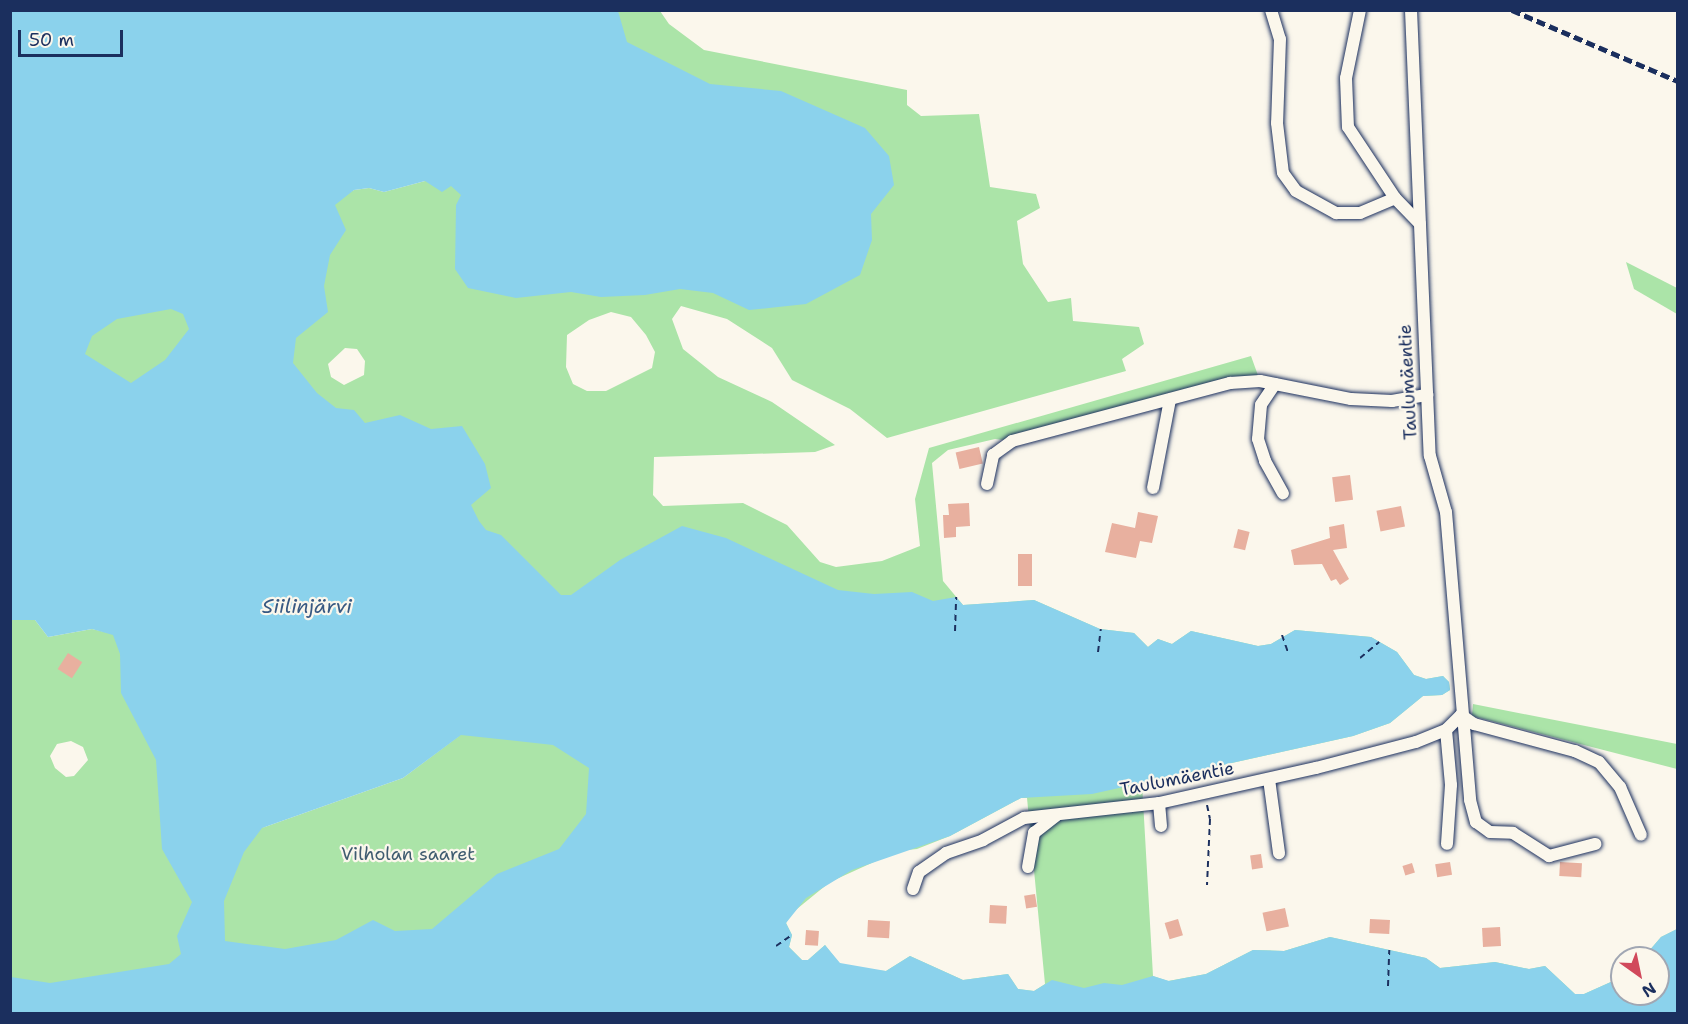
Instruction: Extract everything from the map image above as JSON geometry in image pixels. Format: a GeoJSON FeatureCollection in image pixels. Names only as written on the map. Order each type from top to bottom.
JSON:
{"type":"FeatureCollection","features":[{"type":"Feature","properties":{"kind":"street"},"geometry":{"type":"LineString","coordinates":[[1271,10],[1280,39],[1277,123],[1283,173],[1296,191],[1336,213],[1360,213],[1395,198]]}},
{"type":"Feature","properties":{"kind":"street"},"geometry":{"type":"LineString","coordinates":[[1360,10],[1346,78],[1348,127],[1395,198],[1420,225]]}},
{"type":"Feature","properties":{"kind":"street","name":"Taulumäentie"},"geometry":{"type":"LineString","coordinates":[[1411,10],[1430,456],[1446,512],[1461,715],[1476,822],[1490,832],[1513,833],[1549,856],[1595,844]]}},
{"type":"Feature","properties":{"kind":"street"},"geometry":{"type":"LineString","coordinates":[[987,484],[993,455],[1012,441],[1032,433],[1230,383],[1275,384],[1351,399],[1392,401],[1427,395]]}},
{"type":"Feature","properties":{"kind":"street"},"geometry":{"type":"LineString","coordinates":[[1275,384],[1261,405],[1258,439],[1265,460],[1283,493]]}},
{"type":"Feature","properties":{"kind":"street"},"geometry":{"type":"LineString","coordinates":[[1153,488],[1170,400]]}},
{"type":"Feature","properties":{"kind":"street"},"geometry":{"type":"LineString","coordinates":[[1461,715],[1474,724],[1575,751],[1599,762],[1620,786],[1641,835]]}},
{"type":"Feature","properties":{"kind":"street","name":"Taulumäentie"},"geometry":{"type":"LineString","coordinates":[[913,889],[919,872],[946,853],[983,840],[1024,818],[1159,803],[1269,779],[1416,742],[1446,730],[1461,715]]}},
{"type":"Feature","properties":{"kind":"street"},"geometry":{"type":"LineString","coordinates":[[1446,730],[1452,785],[1447,844]]}},
{"type":"Feature","properties":{"kind":"street"},"geometry":{"type":"LineString","coordinates":[[1269,779],[1279,853]]}},
{"type":"Feature","properties":{"kind":"street"},"geometry":{"type":"LineString","coordinates":[[1159,803],[1161,826]]}},
{"type":"Feature","properties":{"kind":"street"},"geometry":{"type":"LineString","coordinates":[[1028,867],[1034,833],[1056,816]]}},
{"type":"Feature","properties":{"kind":"path"},"geometry":{"type":"LineString","coordinates":[[955,631],[956,597]]}},
{"type":"Feature","properties":{"kind":"path"},"geometry":{"type":"LineString","coordinates":[[1098,652],[1101,629]]}},
{"type":"Feature","properties":{"kind":"path"},"geometry":{"type":"LineString","coordinates":[[1282,635],[1288,652]]}},
{"type":"Feature","properties":{"kind":"path"},"geometry":{"type":"LineString","coordinates":[[1360,658],[1379,642]]}},
{"type":"Feature","properties":{"kind":"path"},"geometry":{"type":"LineString","coordinates":[[1204,793],[1210,819],[1207,885]]}},
{"type":"Feature","properties":{"kind":"path"},"geometry":{"type":"LineString","coordinates":[[776,946],[792,935]]}},
{"type":"Feature","properties":{"kind":"path"},"geometry":{"type":"LineString","coordinates":[[1388,986],[1389,950]]}},
{"type":"Feature","properties":{"kind":"green space"},"geometry":{"type":"Polygon","coordinates":[[[384,11],[660,11],[669,24],[704,50],[907,90],[907,105],[921,116],[979,114],[990,187],[1036,194],[1040,208],[1017,221],[1023,264],[1048,302],[1071,298],[1073,321],[1139,327],[1144,344],[1122,359],[1126,371],[887,438],[850,409],[792,380],[772,348],[727,319],[681,306],[672,319],[683,349],[718,377],[772,402],[835,445],[815,452],[654,457],[653,495],[663,506],[743,503],[787,525],[820,562],[836,567],[882,561],[920,546],[915,499],[929,448],[1251,356],[1260,381],[1012,441],[995,439],[948,450],[932,463],[943,581],[963,605],[1034,600],[1100,629],[1134,633],[1148,647],[1158,639],[1172,644],[1191,631],[1258,646],[1271,644],[1295,630],[1371,637],[1397,652],[1414,675],[1426,679],[1443,676],[1449,682],[1450,690],[1442,695],[1423,696],[1390,723],[1353,736],[1142,783],[1153,976],[1168,981],[1206,974],[1253,950],[1284,951],[1330,937],[1426,958],[1440,968],[1495,962],[1529,969],[1545,966],[1575,994],[1584,994],[1610,982],[1610,1006],[1670,1006],[1670,946],[1653,946],[1661,937],[1677,929],[1677,1013],[1238,1014],[813,990],[594,618],[83,401],[78,332],[354,190],[369,188],[384,192],[425,181],[384,11]],[[611,312],[589,320],[567,335],[566,367],[573,384],[587,391],[606,391],[652,368],[655,352],[646,335],[631,317],[611,312]],[[345,348],[328,364],[331,377],[344,385],[364,375],[365,361],[357,349],[345,348]],[[1021,798],[950,836],[917,849],[898,851],[830,882],[792,913],[786,923],[792,935],[789,947],[802,960],[808,960],[825,945],[839,963],[854,969],[886,971],[910,956],[963,980],[1008,974],[1018,989],[1034,991],[1045,984],[1027,798],[1021,798]]]}},
{"type":"Feature","properties":{"kind":"green space"},"geometry":{"type":"Polygon","coordinates":[[[1626,262],[1677,288],[1677,314],[1634,289],[1626,262]]]}},
{"type":"Feature","properties":{"kind":"green space","name":"Vilholan saaret"},"geometry":{"type":"Polygon","coordinates":[[[10,620],[35,620],[48,637],[92,629],[432,708],[628,767],[532,917],[11,1013],[10,620]],[[459,736],[262,828],[403,778],[459,736]],[[71,741],[57,744],[50,756],[55,768],[66,777],[74,776],[88,760],[83,747],[71,741]]]}},
{"type":"Feature","properties":{"kind":"green space"},"geometry":{"type":"Polygon","coordinates":[[[1473,704],[1677,744],[1677,769],[1472,716],[1473,704]]]}},
{"type":"Feature","properties":{"kind":"water","name":"Siilinjärvi"},"geometry":{"type":"Polygon","coordinates":[[[11,10],[618,11],[627,42],[710,84],[781,91],[865,128],[889,156],[894,185],[871,214],[872,240],[860,275],[806,304],[749,310],[713,293],[680,289],[645,295],[601,297],[571,292],[516,298],[468,288],[455,269],[456,205],[461,195],[451,186],[442,192],[425,181],[384,192],[369,188],[354,190],[335,205],[346,230],[330,255],[324,286],[328,312],[296,338],[293,363],[317,393],[336,408],[354,410],[365,423],[400,415],[431,429],[462,426],[485,464],[491,488],[471,505],[479,521],[486,530],[501,535],[561,595],[571,595],[620,560],[682,526],[726,538],[838,590],[874,594],[912,592],[933,601],[956,597],[963,605],[1034,600],[1100,629],[1134,633],[1148,647],[1158,639],[1172,644],[1191,631],[1258,646],[1271,644],[1295,630],[1371,637],[1397,652],[1414,675],[1426,679],[1443,676],[1449,682],[1450,690],[1442,695],[1423,696],[1390,723],[1353,736],[1092,794],[1021,798],[950,836],[852,870],[806,898],[786,923],[792,935],[789,947],[802,960],[808,960],[825,945],[840,963],[886,971],[910,956],[963,980],[1008,974],[1018,989],[1034,991],[1052,980],[1084,988],[1104,983],[1122,985],[1153,976],[1169,981],[1206,974],[1253,950],[1284,951],[1330,937],[1426,958],[1440,968],[1495,962],[1529,969],[1545,966],[1575,994],[1584,994],[1610,982],[1610,1006],[1670,1006],[1670,946],[1653,946],[1661,937],[1677,929],[1677,1013],[11,1013],[11,977],[50,983],[169,964],[181,954],[177,936],[192,902],[162,849],[156,760],[121,693],[120,654],[113,635],[92,629],[48,637],[35,620],[11,620],[11,10]],[[171,309],[117,319],[92,336],[85,354],[131,383],[165,360],[189,329],[183,314],[171,309]],[[461,735],[403,778],[262,828],[244,852],[224,901],[225,941],[285,949],[336,940],[373,920],[395,931],[432,929],[497,874],[559,849],[586,814],[589,768],[553,745],[461,735]]]}},
{"type":"Feature","properties":{"kind":"building"},"geometry":{"type":"Polygon","coordinates":[[[979,447],[983,464],[959,469],[956,452],[979,447]]]}},
{"type":"Feature","properties":{"kind":"building"},"geometry":{"type":"Polygon","coordinates":[[[1350,475],[1353,500],[1335,502],[1332,477],[1350,475]]]}},
{"type":"Feature","properties":{"kind":"building"},"geometry":{"type":"Polygon","coordinates":[[[969,503],[970,526],[956,527],[956,537],[944,538],[943,515],[949,515],[948,504],[969,503]]]}},
{"type":"Feature","properties":{"kind":"building"},"geometry":{"type":"Polygon","coordinates":[[[1401,506],[1405,527],[1380,531],[1376,511],[1401,506]]]}},
{"type":"Feature","properties":{"kind":"building"},"geometry":{"type":"Polygon","coordinates":[[[1138,512],[1158,516],[1152,543],[1140,541],[1136,558],[1105,552],[1112,523],[1135,528],[1138,512]]]}},
{"type":"Feature","properties":{"kind":"building"},"geometry":{"type":"Polygon","coordinates":[[[1344,524],[1347,548],[1333,550],[1349,579],[1340,585],[1336,579],[1331,581],[1322,564],[1294,565],[1291,550],[1330,538],[1329,527],[1344,524]]]}},
{"type":"Feature","properties":{"kind":"building"},"geometry":{"type":"Polygon","coordinates":[[[1238,529],[1250,532],[1245,550],[1233,547],[1238,529]]]}},
{"type":"Feature","properties":{"kind":"building"},"geometry":{"type":"Polygon","coordinates":[[[1018,554],[1032,554],[1032,586],[1018,586],[1018,554]]]}},
{"type":"Feature","properties":{"kind":"building"},"geometry":{"type":"Polygon","coordinates":[[[68,653],[82,662],[72,678],[58,669],[68,653]]]}},
{"type":"Feature","properties":{"kind":"building"},"geometry":{"type":"Polygon","coordinates":[[[1261,854],[1263,868],[1252,869],[1250,856],[1261,854]]]}},
{"type":"Feature","properties":{"kind":"building"},"geometry":{"type":"Polygon","coordinates":[[[1450,862],[1452,875],[1437,877],[1435,864],[1450,862]]]}},
{"type":"Feature","properties":{"kind":"building"},"geometry":{"type":"Polygon","coordinates":[[[1560,862],[1582,863],[1581,877],[1559,876],[1560,862]]]}},
{"type":"Feature","properties":{"kind":"building"},"geometry":{"type":"Polygon","coordinates":[[[1412,863],[1415,873],[1405,875],[1402,866],[1412,863]]]}},
{"type":"Feature","properties":{"kind":"building"},"geometry":{"type":"Polygon","coordinates":[[[1035,894],[1037,907],[1026,909],[1024,896],[1035,894]]]}},
{"type":"Feature","properties":{"kind":"building"},"geometry":{"type":"Polygon","coordinates":[[[990,905],[1007,906],[1006,924],[989,923],[990,905]]]}},
{"type":"Feature","properties":{"kind":"building"},"geometry":{"type":"Polygon","coordinates":[[[1285,908],[1289,927],[1266,931],[1263,913],[1285,908]]]}},
{"type":"Feature","properties":{"kind":"building"},"geometry":{"type":"Polygon","coordinates":[[[1178,919],[1183,935],[1170,939],[1165,923],[1178,919]]]}},
{"type":"Feature","properties":{"kind":"building"},"geometry":{"type":"Polygon","coordinates":[[[1370,919],[1390,920],[1389,934],[1369,933],[1370,919]]]}},
{"type":"Feature","properties":{"kind":"building"},"geometry":{"type":"Polygon","coordinates":[[[868,920],[890,921],[889,938],[867,937],[868,920]]]}},
{"type":"Feature","properties":{"kind":"building"},"geometry":{"type":"Polygon","coordinates":[[[1500,927],[1501,946],[1483,947],[1482,928],[1500,927]]]}},
{"type":"Feature","properties":{"kind":"building"},"geometry":{"type":"Polygon","coordinates":[[[806,930],[819,931],[818,946],[805,945],[806,930]]]}},
{"type":"Feature","properties":{"kind":"railway"},"geometry":{"type":"LineString","coordinates":[[1512,10],[1678,81]]}}]}
